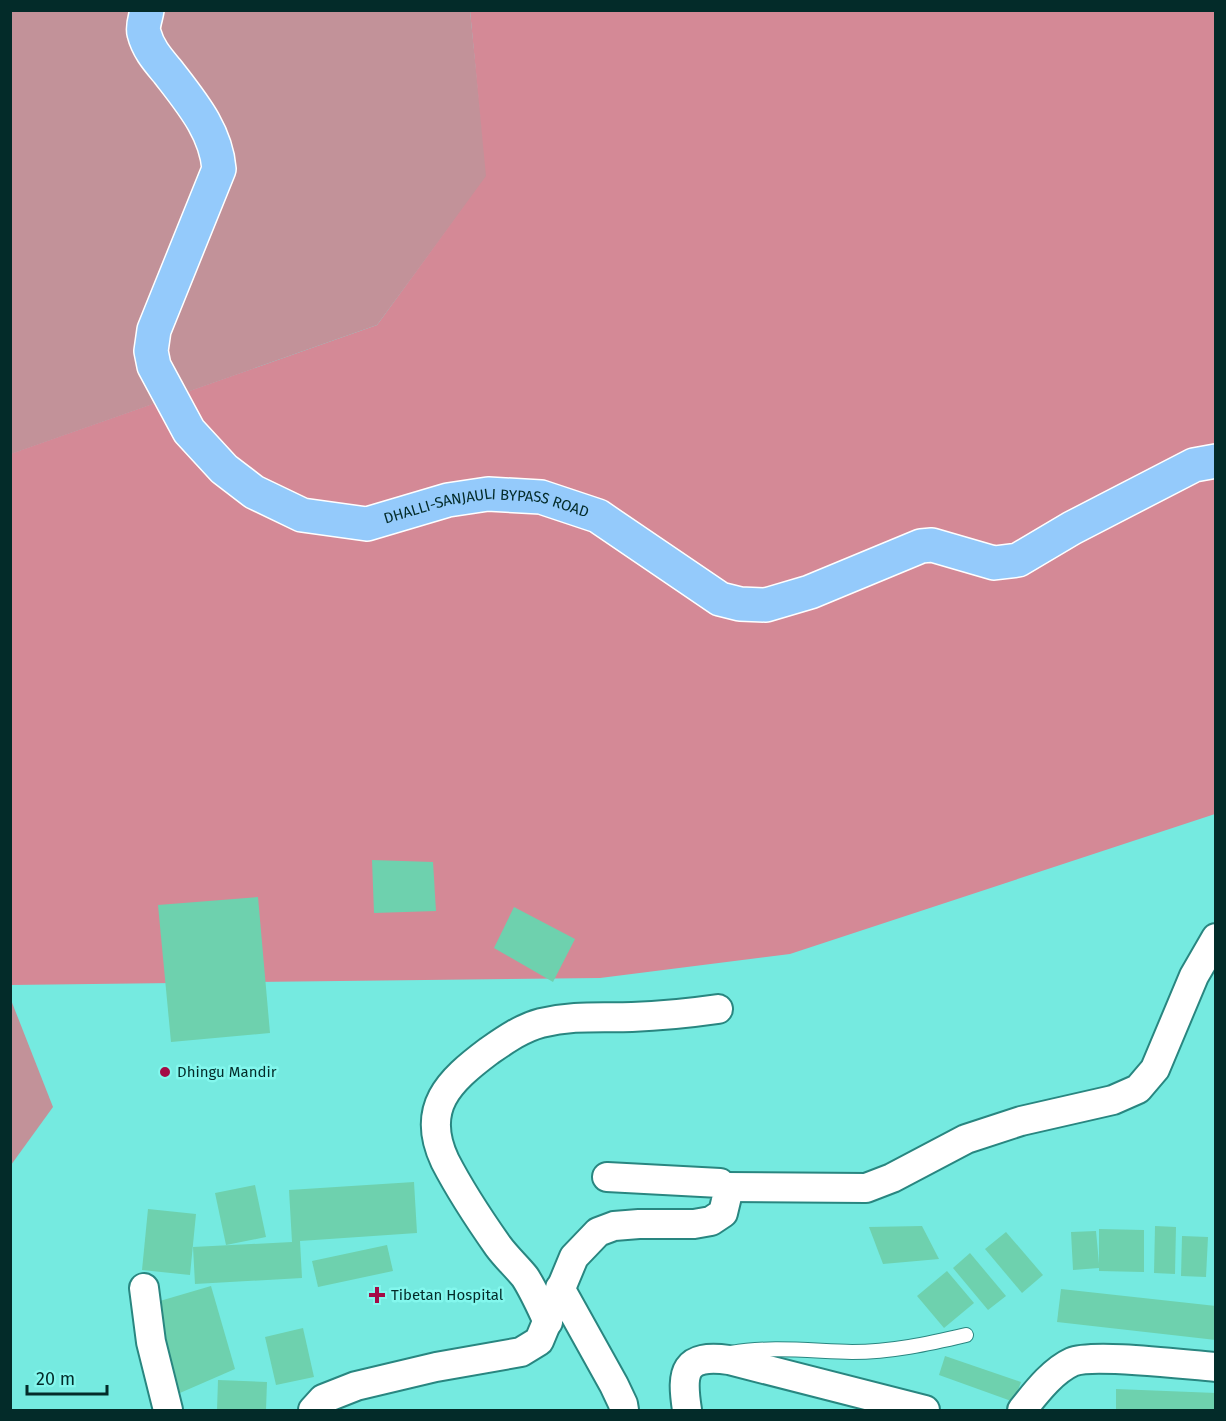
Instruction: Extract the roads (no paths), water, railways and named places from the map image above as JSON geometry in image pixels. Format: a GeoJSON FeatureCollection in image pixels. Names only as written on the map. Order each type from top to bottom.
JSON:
{"type":"FeatureCollection","features":[{"type":"Feature","properties":{"kind":"main road","name":"DHALLI-SANJAULI BYPASS ROAD"},"geometry":{"type":"LineString","coordinates":[[147,10],[143,31],[150,49],[194,106],[218,152],[219,170],[154,330],[152,351],[154,366],[189,431],[224,469],[254,492],[302,515],[367,524],[448,500],[488,494],[541,498],[598,516],[720,599],[740,604],[766,605],[810,592],[921,546],[932,545],[994,563],[1018,560],[1072,528],[1194,465],[1215,461]]}},
{"type":"Feature","properties":{"kind":"street"},"geometry":{"type":"LineString","coordinates":[[607,1177],[720,1183],[726,1187],[867,1188],[892,1179],[966,1139],[1021,1122],[1113,1100],[1138,1089],[1155,1069],[1194,976],[1215,938]]}},
{"type":"Feature","properties":{"kind":"street"},"geometry":{"type":"LineString","coordinates":[[548,1322],[525,1278],[471,1207],[445,1159],[436,1134],[436,1113],[444,1092],[463,1070],[481,1057],[508,1038],[539,1024],[579,1016],[631,1017],[686,1014],[718,1009]]}},
{"type":"Feature","properties":{"kind":"street"},"geometry":{"type":"LineString","coordinates":[[314,1410],[323,1400],[356,1386],[521,1352],[539,1341],[574,1257],[598,1232],[614,1226],[694,1224],[711,1221],[723,1213],[728,1192],[726,1187]]}},
{"type":"Feature","properties":{"kind":"street"},"geometry":{"type":"LineString","coordinates":[[144,1288],[151,1342],[168,1410]]}},
{"type":"Feature","properties":{"kind":"street"},"geometry":{"type":"LineString","coordinates":[[560,1288],[614,1385],[624,1410]]}},
{"type":"Feature","properties":{"kind":"street"},"geometry":{"type":"LineString","coordinates":[[687,1410],[684,1389],[686,1374],[693,1364],[708,1357],[729,1360],[925,1410]]}},
{"type":"Feature","properties":{"kind":"street"},"geometry":{"type":"LineString","coordinates":[[1022,1410],[1055,1374],[1072,1362],[1101,1359],[1215,1366]]}},
{"type":"Feature","properties":{"kind":"lane"},"geometry":{"type":"LineString","coordinates":[[708,1357],[746,1350],[853,1352],[914,1348],[966,1335]]}},
{"type":"Feature","properties":{"kind":"place","name":"Dhingu Mandir"},"geometry":{"type":"Point","coordinates":[165,1072]}},
{"type":"Feature","properties":{"kind":"place","name":"Tibetan Hospital"},"geometry":{"type":"Point","coordinates":[377,1295]}}]}
